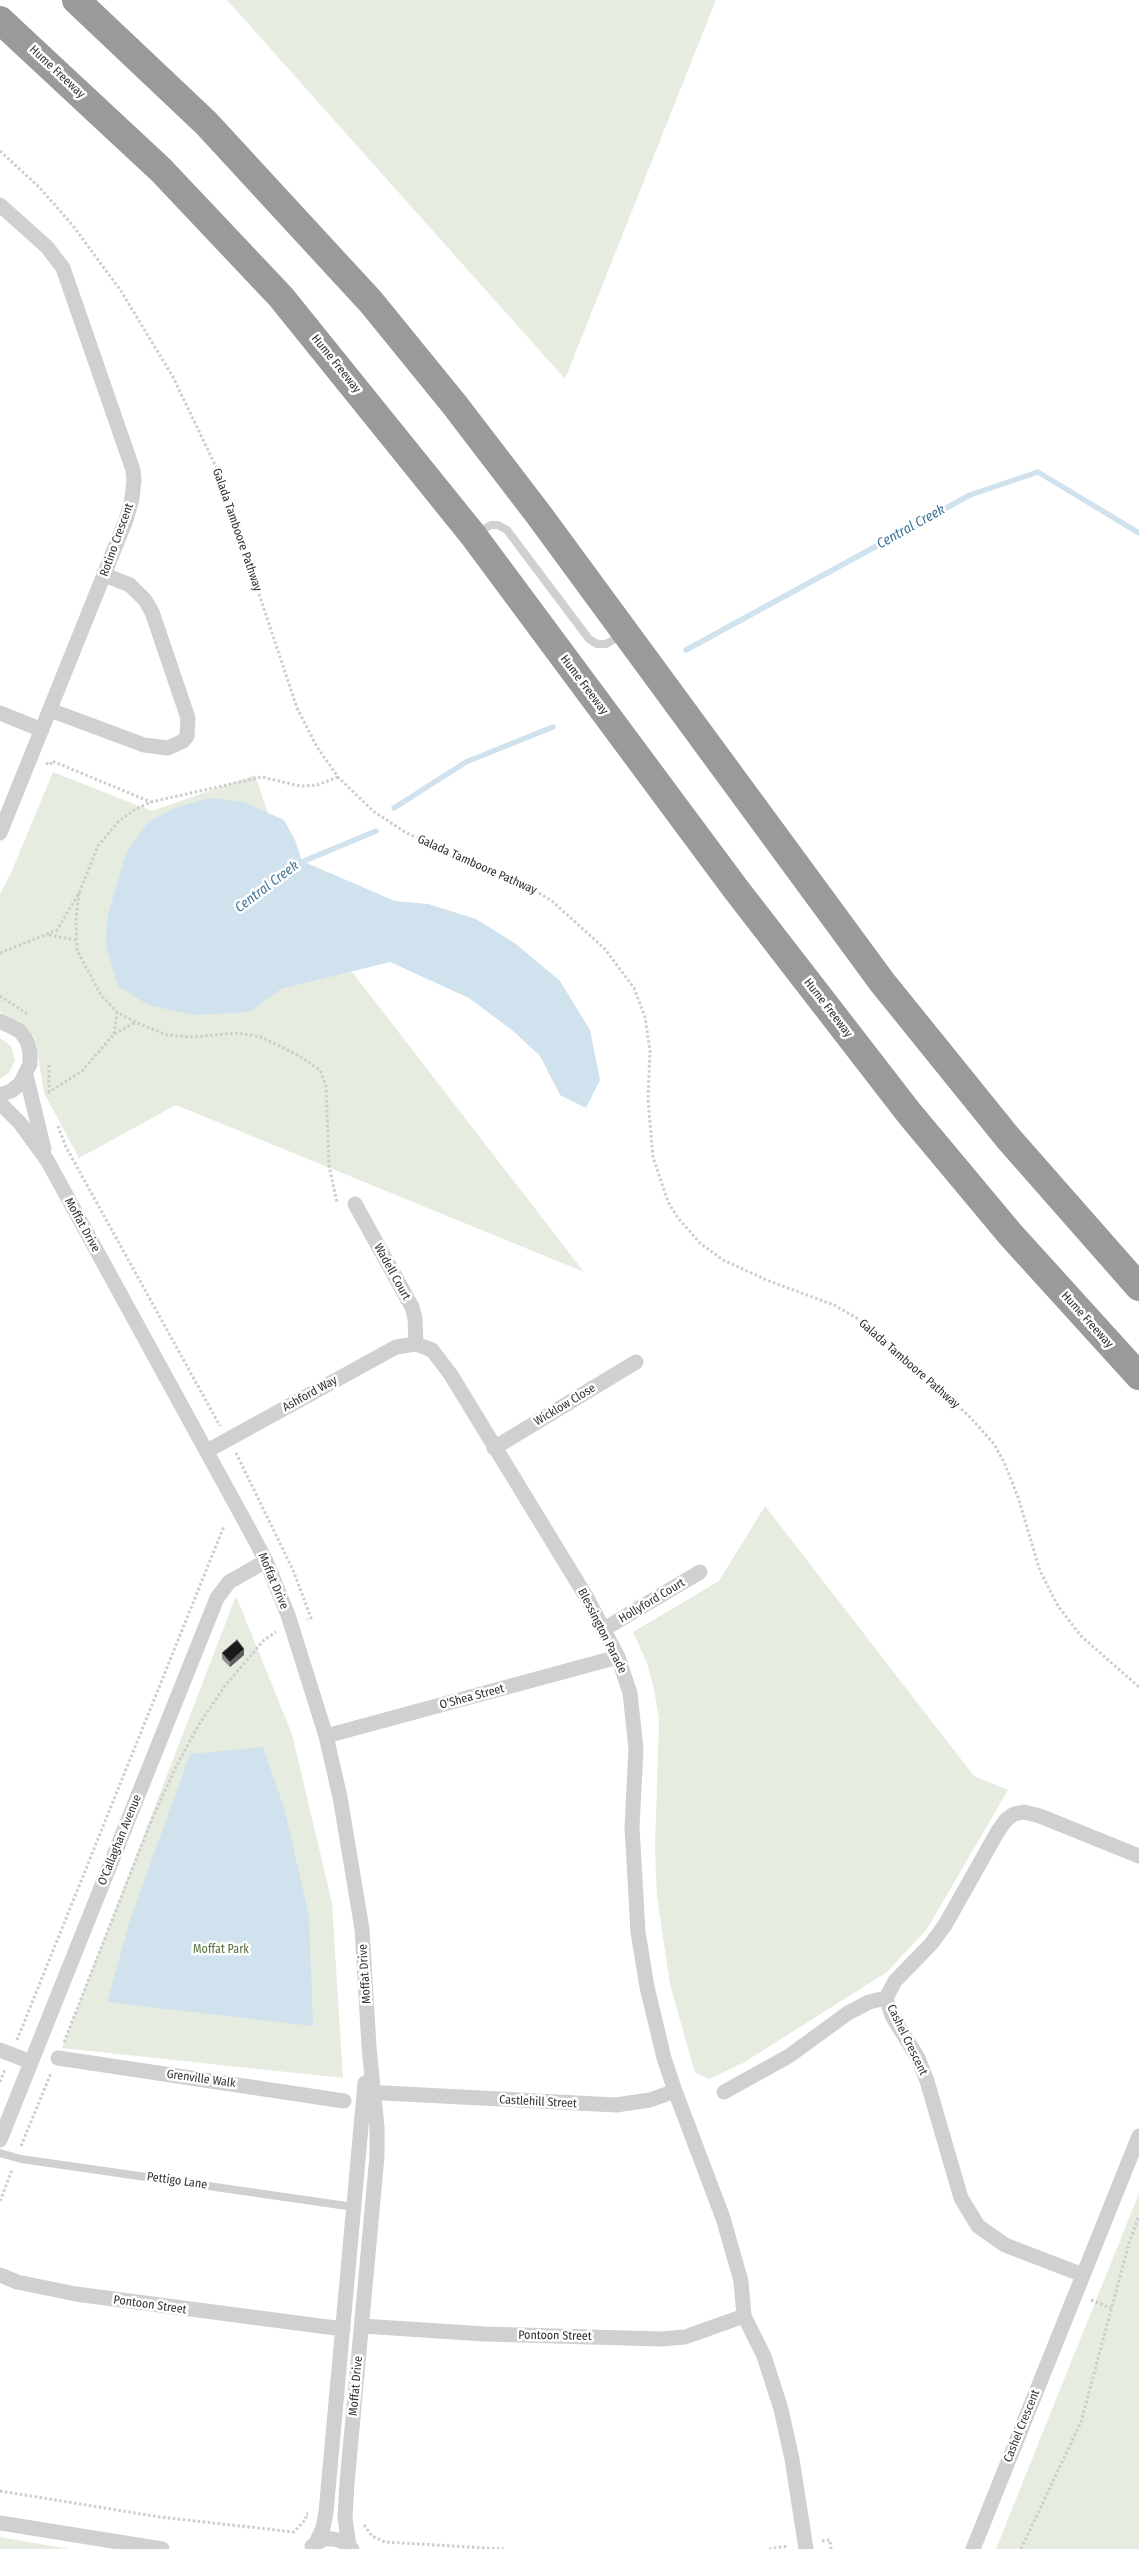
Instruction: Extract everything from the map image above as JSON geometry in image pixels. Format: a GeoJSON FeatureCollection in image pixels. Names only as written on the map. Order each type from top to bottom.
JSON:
{"type":"FeatureCollection","features":[{"type":"Feature","properties":{"kind":"highway"},"geometry":{"type":"LineString","coordinates":[[76,0],[206,123],[371,302],[454,404],[625,632],[882,982],[1008,1138],[1139,1287]]}},
{"type":"Feature","properties":{"kind":"highway","name":"Hume Freeway"},"geometry":{"type":"LineString","coordinates":[[0,20],[160,170],[274,290],[473,535],[735,888],[909,1113],[1010,1234],[1139,1376]]}},
{"type":"Feature","properties":{"kind":"street","name":"Rotino Crescent"},"geometry":{"type":"LineString","coordinates":[[0,833],[104,575],[131,506],[134,493],[133,470],[63,268],[47,247],[1,209]]}},
{"type":"Feature","properties":{"kind":"street"},"geometry":{"type":"LineString","coordinates":[[50,710],[144,746],[168,748],[183,741],[187,736],[188,718],[152,612],[138,591],[130,585],[104,575]]}},
{"type":"Feature","properties":{"kind":"street"},"geometry":{"type":"LineString","coordinates":[[0,713],[42,730]]}},
{"type":"Feature","properties":{"kind":"street","name":"Moffat Drive"},"geometry":{"type":"LineString","coordinates":[[0,1021],[20,1031],[27,1041],[30,1052],[30,1064],[26,1075],[31,1102],[47,1160]]}},
{"type":"Feature","properties":{"kind":"street"},"geometry":{"type":"LineString","coordinates":[[0,1095],[11,1091],[26,1075]]}},
{"type":"Feature","properties":{"kind":"street","name":"Moffat Drive"},"geometry":{"type":"LineString","coordinates":[[0,1103],[20,1122],[47,1160],[266,1561],[291,1626],[326,1736],[342,1806],[360,1920],[369,2047],[369,2092],[377,2156],[345,2518],[351,2547]]}},
{"type":"Feature","properties":{"kind":"street","name":"Wadell Court"},"geometry":{"type":"LineString","coordinates":[[355,1204],[412,1306],[415,1318],[416,1344]]}},
{"type":"Feature","properties":{"kind":"street","name":"Ashford Way"},"geometry":{"type":"LineString","coordinates":[[207,1451],[396,1348],[416,1344]]}},
{"type":"Feature","properties":{"kind":"street","name":"Blessington Parade"},"geometry":{"type":"LineString","coordinates":[[416,1344],[432,1350],[438,1356],[604,1629],[618,1657],[626,1679],[635,1720],[636,1748],[632,1827],[638,1932],[647,1987],[664,2058],[675,2091]]}},
{"type":"Feature","properties":{"kind":"street","name":"Wicklow Close"},"geometry":{"type":"LineString","coordinates":[[494,1448],[636,1362]]}},
{"type":"Feature","properties":{"kind":"street","name":"O'Callaghan Avenue"},"geometry":{"type":"LineString","coordinates":[[0,2140],[217,1598],[229,1582],[266,1561]]}},
{"type":"Feature","properties":{"kind":"street","name":"Hollyford Court"},"geometry":{"type":"LineString","coordinates":[[604,1629],[700,1572]]}},
{"type":"Feature","properties":{"kind":"street","name":"O'Shea Street"},"geometry":{"type":"LineString","coordinates":[[326,1736],[618,1657]]}},
{"type":"Feature","properties":{"kind":"street","name":"Cashel Crescent"},"geometry":{"type":"LineString","coordinates":[[1083,2275],[1005,2245],[978,2226],[961,2198],[927,2081],[918,2058],[892,2016],[886,1998],[895,1981],[931,1944],[945,1925],[998,1831],[1006,1820],[1014,1814],[1024,1812],[1040,1816],[1139,1856]]}},
{"type":"Feature","properties":{"kind":"street"},"geometry":{"type":"LineString","coordinates":[[724,2092],[789,2056],[848,2013],[869,2002],[886,1998]]}},
{"type":"Feature","properties":{"kind":"street"},"geometry":{"type":"LineString","coordinates":[[6,2052],[31,2062]]}},
{"type":"Feature","properties":{"kind":"street","name":"Grenville Walk"},"geometry":{"type":"LineString","coordinates":[[58,2058],[344,2101]]}},
{"type":"Feature","properties":{"kind":"street"},"geometry":{"type":"LineString","coordinates":[[675,2091],[711,2180],[736,2258],[741,2281],[744,2316],[764,2356],[787,2433],[806,2549]]}},
{"type":"Feature","properties":{"kind":"street","name":"Castlehill Street"},"geometry":{"type":"LineString","coordinates":[[369,2092],[616,2105],[650,2100],[675,2091]]}},
{"type":"Feature","properties":{"kind":"street","name":"Moffat Drive"},"geometry":{"type":"LineString","coordinates":[[311,2547],[324,2528],[326,2516],[354,2207],[369,2092]]}},
{"type":"Feature","properties":{"kind":"street","name":"Cashel Crescent"},"geometry":{"type":"LineString","coordinates":[[973,2549],[1139,2136]]}},
{"type":"Feature","properties":{"kind":"street","name":"Pontoon Street"},"geometry":{"type":"LineString","coordinates":[[0,2275],[17,2282],[165,2307],[343,2330]]}},
{"type":"Feature","properties":{"kind":"street","name":"Pontoon Street"},"geometry":{"type":"LineString","coordinates":[[0,2284],[17,2282]]}},
{"type":"Feature","properties":{"kind":"street","name":"Pontoon Street"},"geometry":{"type":"LineString","coordinates":[[362,2326],[485,2334],[661,2339],[685,2337],[744,2316]]}},
{"type":"Feature","properties":{"kind":"street"},"geometry":{"type":"LineString","coordinates":[[0,2523],[162,2549]]}},
{"type":"Feature","properties":{"kind":"street"},"geometry":{"type":"LineString","coordinates":[[311,2547],[333,2539],[351,2547]]}},
{"type":"Feature","properties":{"kind":"lane"},"geometry":{"type":"LineString","coordinates":[[473,535],[491,525],[498,525],[507,530],[589,639],[597,644],[606,644],[625,632]]}},
{"type":"Feature","properties":{"kind":"lane","name":"Pettigo Lane"},"geometry":{"type":"LineString","coordinates":[[0,2153],[17,2158],[354,2207]]}},
{"type":"Feature","properties":{"kind":"path","name":"Galada Tamboore Pathway"},"geometry":{"type":"LineString","coordinates":[[0,152],[40,188],[74,227],[135,312],[174,377],[218,471],[297,708],[317,747],[338,777],[373,811],[405,832],[463,861],[534,890],[552,901],[605,949],[634,988],[646,1017],[650,1051],[648,1100],[653,1157],[668,1202],[678,1218],[700,1243],[723,1260],[769,1282],[834,1305],[862,1321],[969,1416],[994,1444],[1004,1462],[1018,1497],[1040,1571],[1058,1606],[1081,1636],[1139,1687]]}},
{"type":"Feature","properties":{"kind":"path"},"geometry":{"type":"LineString","coordinates":[[31,757],[50,765],[52,761],[151,802]]}},
{"type":"Feature","properties":{"kind":"path"},"geometry":{"type":"LineString","coordinates":[[0,953],[57,930],[79,893],[98,846],[107,834],[134,810],[151,802],[262,777],[300,786],[317,785],[338,777]]}},
{"type":"Feature","properties":{"kind":"path"},"geometry":{"type":"LineString","coordinates":[[79,893],[75,940],[81,961],[101,995],[117,1012],[135,1022],[167,1035],[250,1035],[276,1044],[312,1063],[320,1070],[326,1086],[329,1166],[337,1202]]}},
{"type":"Feature","properties":{"kind":"path"},"geometry":{"type":"LineString","coordinates":[[49,934],[75,940]]}},
{"type":"Feature","properties":{"kind":"path"},"geometry":{"type":"LineString","coordinates":[[0,996],[31,1016]]}},
{"type":"Feature","properties":{"kind":"path"},"geometry":{"type":"LineString","coordinates":[[114,1034],[117,1012]]}},
{"type":"Feature","properties":{"kind":"path"},"geometry":{"type":"LineString","coordinates":[[31,1102],[82,1071],[114,1034],[135,1022]]}},
{"type":"Feature","properties":{"kind":"path"},"geometry":{"type":"LineString","coordinates":[[49,1058],[49,1092],[51,1100]]}},
{"type":"Feature","properties":{"kind":"path"},"geometry":{"type":"LineString","coordinates":[[0,2201],[152,1819],[174,1771],[198,1726],[224,1688],[264,1640],[277,1631],[311,1618],[273,1524],[66,1147],[56,1123]]}},
{"type":"Feature","properties":{"kind":"path"},"geometry":{"type":"LineString","coordinates":[[0,2082],[6,2052],[224,1526]]}},
{"type":"Feature","properties":{"kind":"path"},"geometry":{"type":"LineString","coordinates":[[1020,2549],[1080,2422],[1111,2308],[1139,2216]]}},
{"type":"Feature","properties":{"kind":"path"},"geometry":{"type":"LineString","coordinates":[[1085,2298],[1111,2308]]}},
{"type":"Feature","properties":{"kind":"path"},"geometry":{"type":"LineString","coordinates":[[0,2491],[160,2517],[294,2532],[306,2518],[306,2514],[326,2516]]}},
{"type":"Feature","properties":{"kind":"path"},"geometry":{"type":"LineString","coordinates":[[345,2518],[363,2520],[363,2524],[372,2536],[385,2542],[504,2549]]}},
{"type":"Feature","properties":{"kind":"green space"},"geometry":{"type":"Polygon","coordinates":[[[227,0],[716,0],[565,379],[227,0]]]}},
{"type":"Feature","properties":{"kind":"green space"},"geometry":{"type":"Polygon","coordinates":[[[53,772],[152,811],[255,775],[298,902],[584,1272],[176,1105],[79,1158],[44,1093],[35,1037],[0,1011],[0,894],[11,873],[53,772]]]}},
{"type":"Feature","properties":{"kind":"green space"},"geometry":{"type":"Polygon","coordinates":[[[0,1038],[11,1046],[15,1060],[9,1073],[0,1079],[0,1038]]]}},
{"type":"Feature","properties":{"kind":"green space"},"geometry":{"type":"Polygon","coordinates":[[[765,1506],[974,1776],[1008,1790],[927,1929],[887,1972],[743,2063],[709,2079],[695,2073],[670,1984],[657,1897],[655,1849],[659,1720],[647,1663],[633,1632],[719,1581],[765,1506]]]}},
{"type":"Feature","properties":{"kind":"green space","name":"Moffat Park"},"geometry":{"type":"Polygon","coordinates":[[[236,1596],[292,1734],[332,1903],[343,2078],[62,2048],[236,1596]]]}},
{"type":"Feature","properties":{"kind":"green space"},"geometry":{"type":"Polygon","coordinates":[[[1139,2193],[1139,2549],[996,2549],[1139,2193]]]}},
{"type":"Feature","properties":{"kind":"green space"},"geometry":{"type":"Polygon","coordinates":[[[0,2537],[69,2549],[0,2549],[0,2537]]]}},
{"type":"Feature","properties":{"kind":"water"},"geometry":{"type":"Polygon","coordinates":[[[210,798],[243,802],[284,820],[295,840],[302,861],[395,901],[428,904],[476,919],[516,944],[560,981],[590,1030],[600,1080],[586,1108],[560,1095],[540,1056],[513,1031],[469,998],[390,962],[281,989],[250,1012],[194,1015],[148,1005],[118,986],[106,946],[107,918],[126,853],[148,822],[174,808],[210,798]]]}},
{"type":"Feature","properties":{"kind":"water"},"geometry":{"type":"Polygon","coordinates":[[[263,1747],[285,1811],[309,1916],[313,2026],[107,2002],[131,1917],[190,1754],[263,1747]]]}},
{"type":"Feature","properties":{"kind":"building"},"geometry":{"type":"Polygon","coordinates":[[[237,1640],[244,1649],[230,1662],[222,1653],[237,1640]]]}},
{"type":"Feature","properties":{"kind":"waterway","name":"Central Creek"},"geometry":{"type":"LineString","coordinates":[[686,650],[970,495],[1038,472],[1139,533]]}},
{"type":"Feature","properties":{"kind":"waterway","name":"Central Creek"},"geometry":{"type":"LineString","coordinates":[[394,808],[466,762],[553,727]]}},
{"type":"Feature","properties":{"kind":"waterway","name":"Central Creek"},"geometry":{"type":"LineString","coordinates":[[297,864],[376,831]]}}]}
